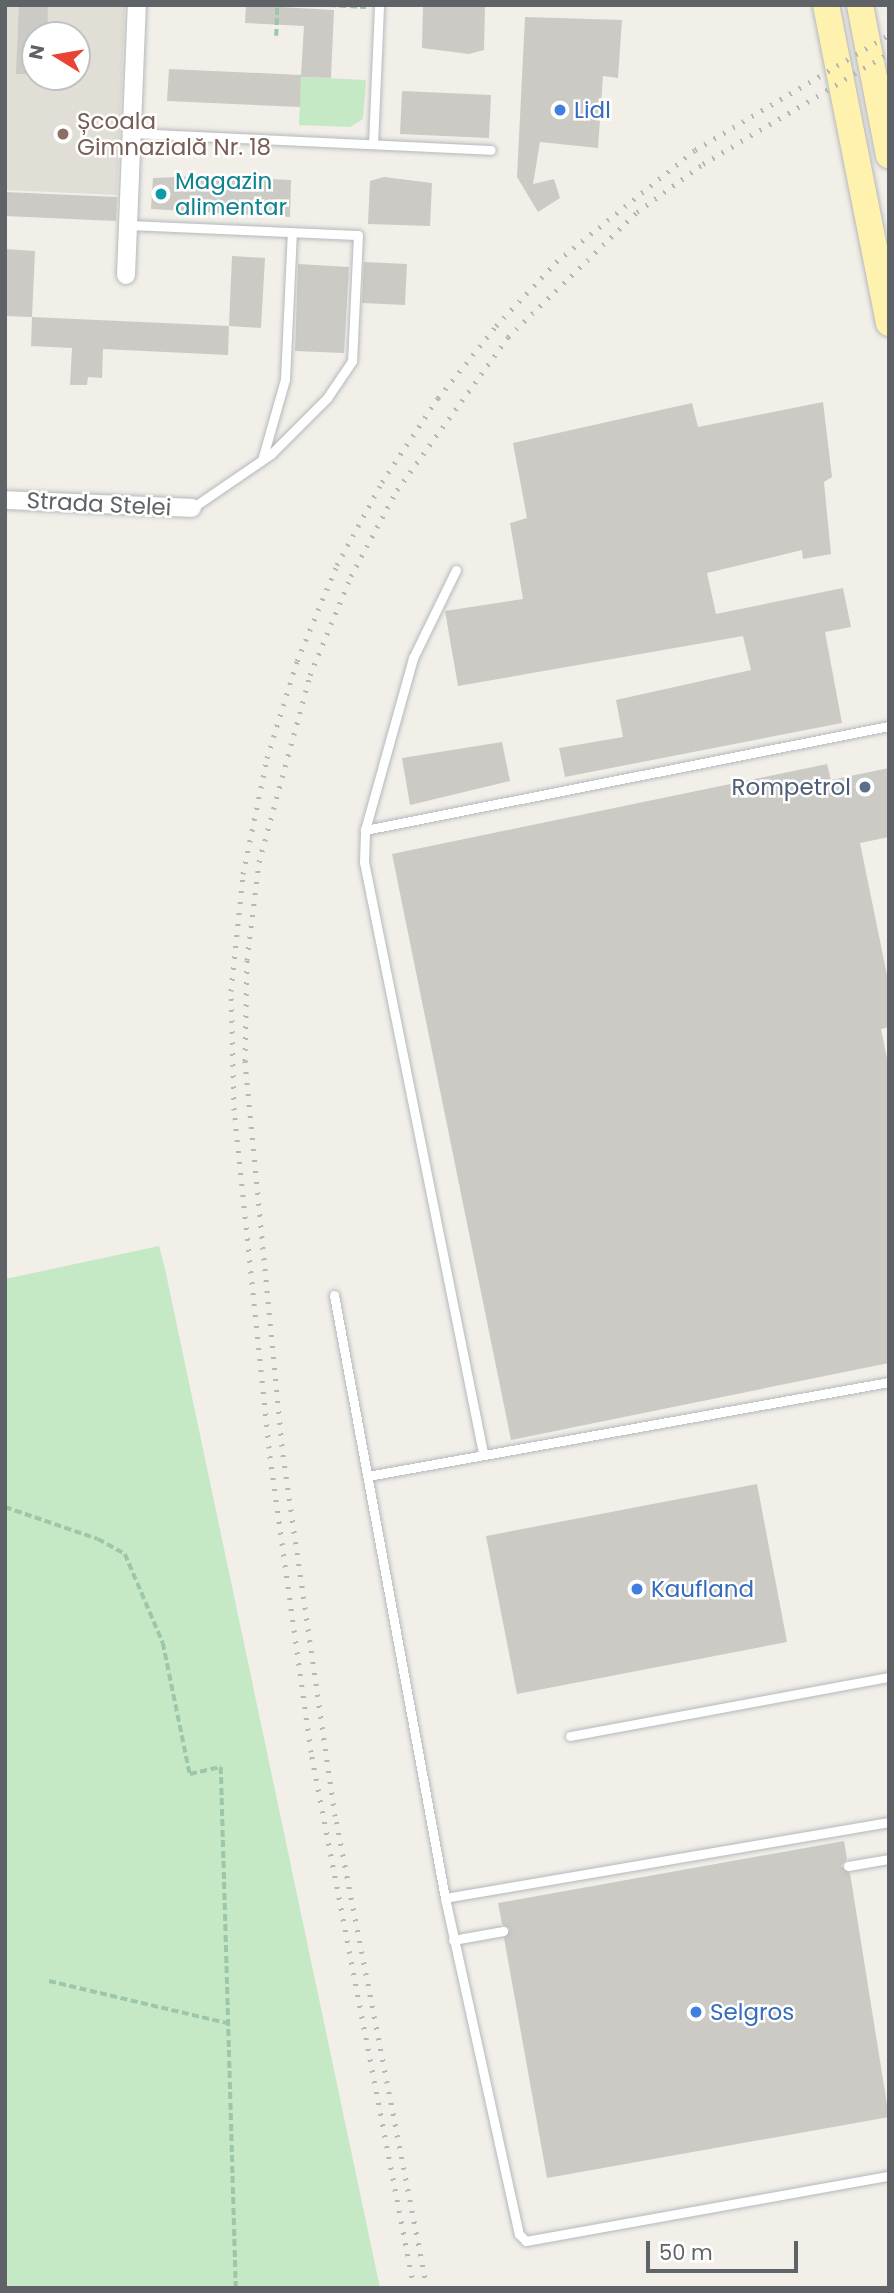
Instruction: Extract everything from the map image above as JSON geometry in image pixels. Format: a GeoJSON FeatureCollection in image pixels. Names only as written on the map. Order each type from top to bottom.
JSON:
{"type":"FeatureCollection","features":[{"type":"Feature","properties":{"kind":"main road"},"geometry":{"type":"LineString","coordinates":[[826,5],[889,323]]}},
{"type":"Feature","properties":{"kind":"main road"},"geometry":{"type":"LineString","coordinates":[[860,5],[889,155]]}},
{"type":"Feature","properties":{"kind":"street"},"geometry":{"type":"LineString","coordinates":[[126,275],[137,5]]}},
{"type":"Feature","properties":{"kind":"street","name":"Strada Stelei"},"geometry":{"type":"LineString","coordinates":[[5,500],[192,508]]}},
{"type":"Feature","properties":{"kind":"lane"},"geometry":{"type":"LineString","coordinates":[[373,144],[379,6]]}},
{"type":"Feature","properties":{"kind":"lane"},"geometry":{"type":"LineString","coordinates":[[132,133],[491,150]]}},
{"type":"Feature","properties":{"kind":"lane"},"geometry":{"type":"LineString","coordinates":[[128,225],[358,236],[354,350],[327,398],[262,460],[192,508]]}},
{"type":"Feature","properties":{"kind":"lane"},"geometry":{"type":"LineString","coordinates":[[262,460],[285,379],[292,233]]}},
{"type":"Feature","properties":{"kind":"lane"},"geometry":{"type":"LineString","coordinates":[[456,570],[413,658],[365,830],[363,862],[484,1453]]}},
{"type":"Feature","properties":{"kind":"lane"},"geometry":{"type":"LineString","coordinates":[[365,830],[889,726]]}},
{"type":"Feature","properties":{"kind":"lane"},"geometry":{"type":"LineString","coordinates":[[334,1295],[453,1940],[519,2234],[526,2241],[889,2176]]}},
{"type":"Feature","properties":{"kind":"lane"},"geometry":{"type":"LineString","coordinates":[[368,1476],[889,1382]]}},
{"type":"Feature","properties":{"kind":"lane"},"geometry":{"type":"LineString","coordinates":[[570,1736],[889,1677]]}},
{"type":"Feature","properties":{"kind":"lane"},"geometry":{"type":"LineString","coordinates":[[445,1898],[889,1822]]}},
{"type":"Feature","properties":{"kind":"lane"},"geometry":{"type":"LineString","coordinates":[[848,1866],[889,1858]]}},
{"type":"Feature","properties":{"kind":"lane"},"geometry":{"type":"LineString","coordinates":[[453,1940],[503,1931]]}},
{"type":"Feature","properties":{"kind":"path"},"geometry":{"type":"LineString","coordinates":[[276,36],[277,5]]}},
{"type":"Feature","properties":{"kind":"path"},"geometry":{"type":"LineString","coordinates":[[329,5],[379,6]]}},
{"type":"Feature","properties":{"kind":"path"},"geometry":{"type":"LineString","coordinates":[[5,1507],[99,1539],[125,1554],[163,1643],[190,1774],[221,1767],[236,2288]]}},
{"type":"Feature","properties":{"kind":"path"},"geometry":{"type":"LineString","coordinates":[[49,1980],[227,2022]]}},
{"type":"Feature","properties":{"kind":"shaded area","name":"Școala Gimnazială Nr. 18"},"geometry":{"type":"Polygon","coordinates":[[[5,5],[125,5],[117,195],[5,190],[5,5]]]}},
{"type":"Feature","properties":{"kind":"green space"},"geometry":{"type":"Polygon","coordinates":[[[301,77],[366,80],[363,119],[350,127],[299,125],[301,77]]]}},
{"type":"Feature","properties":{"kind":"green space"},"geometry":{"type":"Polygon","coordinates":[[[159,1246],[380,2288],[5,2288],[5,1279],[159,1246]]]}},
{"type":"Feature","properties":{"kind":"building"},"geometry":{"type":"Polygon","coordinates":[[[19,5],[48,5],[47,21],[21,21],[21,74],[16,74],[19,5]]]}},
{"type":"Feature","properties":{"kind":"building"},"geometry":{"type":"Polygon","coordinates":[[[246,5],[334,10],[331,78],[301,77],[300,107],[167,101],[169,69],[301,75],[304,26],[245,23],[246,5]]]}},
{"type":"Feature","properties":{"kind":"building"},"geometry":{"type":"Polygon","coordinates":[[[423,5],[485,6],[484,50],[469,54],[422,48],[423,5]]]}},
{"type":"Feature","properties":{"kind":"building","name":"Lidl"},"geometry":{"type":"Polygon","coordinates":[[[525,17],[622,20],[618,78],[603,76],[598,148],[540,142],[533,184],[554,179],[560,198],[538,212],[517,177],[525,17]]]}},
{"type":"Feature","properties":{"kind":"building"},"geometry":{"type":"Polygon","coordinates":[[[402,91],[491,95],[489,138],[400,134],[402,91]]]}},
{"type":"Feature","properties":{"kind":"building"},"geometry":{"type":"Polygon","coordinates":[[[201,176],[291,180],[290,217],[151,209],[153,178],[201,176]]]}},
{"type":"Feature","properties":{"kind":"building"},"geometry":{"type":"Polygon","coordinates":[[[384,177],[432,183],[430,226],[368,224],[370,181],[384,177]]]}},
{"type":"Feature","properties":{"kind":"building"},"geometry":{"type":"Polygon","coordinates":[[[5,192],[117,197],[116,221],[5,216],[5,192]]]}},
{"type":"Feature","properties":{"kind":"building"},"geometry":{"type":"Polygon","coordinates":[[[5,249],[35,251],[32,317],[5,316],[5,249]]]}},
{"type":"Feature","properties":{"kind":"building"},"geometry":{"type":"Polygon","coordinates":[[[232,256],[265,258],[261,328],[229,326],[232,256]]]}},
{"type":"Feature","properties":{"kind":"building"},"geometry":{"type":"Polygon","coordinates":[[[364,262],[407,264],[405,305],[362,303],[364,262]]]}},
{"type":"Feature","properties":{"kind":"building"},"geometry":{"type":"Polygon","coordinates":[[[298,264],[349,267],[344,353],[295,351],[298,264]]]}},
{"type":"Feature","properties":{"kind":"building"},"geometry":{"type":"Polygon","coordinates":[[[32,317],[229,326],[228,355],[103,349],[102,378],[88,377],[87,385],[70,385],[72,348],[31,346],[32,317]]]}},
{"type":"Feature","properties":{"kind":"building"},"geometry":{"type":"Polygon","coordinates":[[[823,402],[832,477],[824,482],[831,554],[803,559],[802,550],[707,573],[716,614],[843,588],[851,627],[825,632],[842,723],[565,777],[559,748],[623,737],[616,700],[751,670],[743,636],[458,686],[445,611],[523,599],[510,523],[527,518],[513,443],[692,403],[698,427],[823,402]]]}},
{"type":"Feature","properties":{"kind":"building"},"geometry":{"type":"Polygon","coordinates":[[[502,742],[510,781],[410,805],[402,758],[502,742]]]}},
{"type":"Feature","properties":{"kind":"building"},"geometry":{"type":"Polygon","coordinates":[[[827,764],[831,780],[889,768],[889,837],[860,843],[889,985],[889,1027],[881,1029],[889,1068],[889,1363],[511,1440],[392,854],[827,764]]]}},
{"type":"Feature","properties":{"kind":"building","name":"Kaufland"},"geometry":{"type":"Polygon","coordinates":[[[757,1484],[787,1642],[517,1694],[486,1536],[757,1484]]]}},
{"type":"Feature","properties":{"kind":"building","name":"Selgros"},"geometry":{"type":"Polygon","coordinates":[[[844,1841],[847,1859],[841,1866],[850,1873],[889,2117],[547,2178],[504,1938],[510,1929],[502,1924],[498,1903],[844,1841]]]}},
{"type":"Feature","properties":{"kind":"railway"},"geometry":{"type":"LineString","coordinates":[[414,2288],[311,1752],[269,1448],[234,1110],[231,991],[243,874],[267,758],[297,661],[337,565],[382,482],[438,398],[496,326],[556,262],[695,150],[889,35]]}},
{"type":"Feature","properties":{"kind":"railway"},"geometry":{"type":"LineString","coordinates":[[427,2288],[335,1816],[282,1446],[245,1061],[247,960],[259,862],[310,675],[351,576],[397,490],[508,337],[637,212],[703,164],[889,53]]}},
{"type":"Feature","properties":{"kind":"place","name":"Lidl"},"geometry":{"type":"Point","coordinates":[560,110]}},
{"type":"Feature","properties":{"kind":"place","name":"Școala Gimnazială Nr. 18"},"geometry":{"type":"Point","coordinates":[63,134]}},
{"type":"Feature","properties":{"kind":"place","name":"Magazin alimentar"},"geometry":{"type":"Point","coordinates":[161,194]}},
{"type":"Feature","properties":{"kind":"place","name":"Rompetrol"},"geometry":{"type":"Point","coordinates":[865,787]}},
{"type":"Feature","properties":{"kind":"place","name":"Kaufland"},"geometry":{"type":"Point","coordinates":[637,1589]}},
{"type":"Feature","properties":{"kind":"place","name":"Selgros"},"geometry":{"type":"Point","coordinates":[696,2012]}}]}
